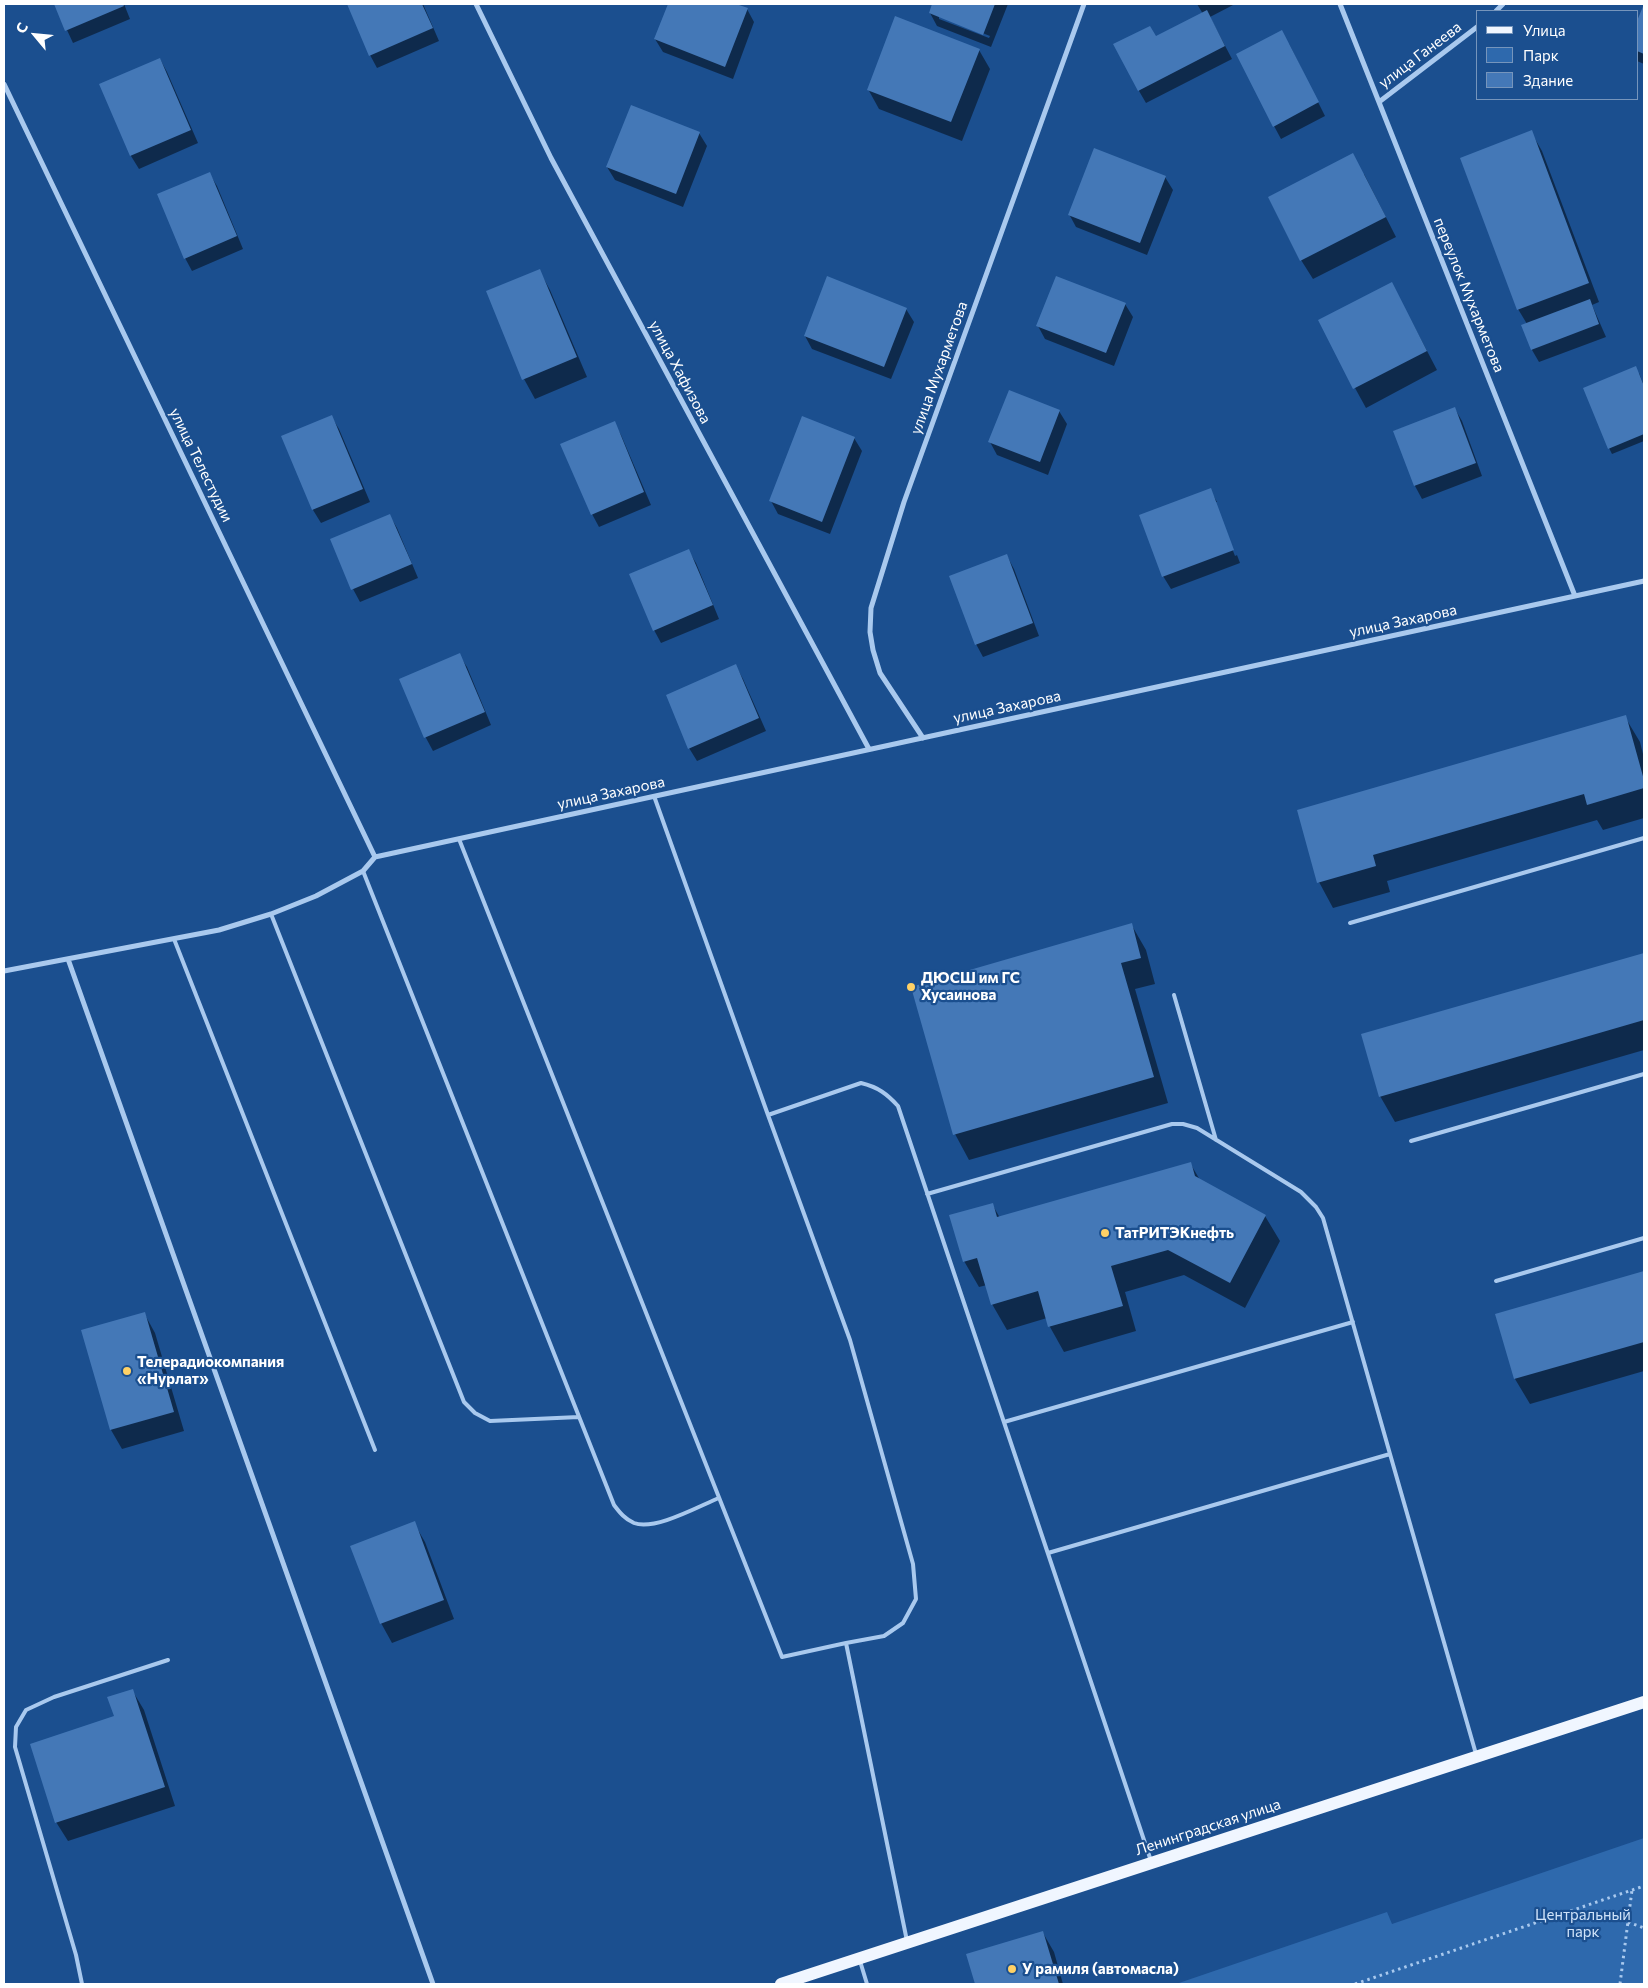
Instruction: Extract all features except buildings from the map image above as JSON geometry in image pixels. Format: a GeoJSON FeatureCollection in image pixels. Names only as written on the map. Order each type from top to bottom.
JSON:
{"type":"FeatureCollection","features":[{"type":"Feature","properties":{"kind":"main road","name":"Ленинградская улица"},"geometry":{"type":"LineString","coordinates":[[781,1984],[1644,1702]]}},
{"type":"Feature","properties":{"kind":"street","name":"улица Хафизова"},"geometry":{"type":"LineString","coordinates":[[476,4],[551,158],[869,749]]}},
{"type":"Feature","properties":{"kind":"street","name":"улица Мухарметова"},"geometry":{"type":"LineString","coordinates":[[923,738],[880,673],[870,632],[871,608],[904,502],[1084,4]]}},
{"type":"Feature","properties":{"kind":"street","name":"переулок Мухарметова"},"geometry":{"type":"LineString","coordinates":[[1340,4],[1575,596]]}},
{"type":"Feature","properties":{"kind":"street","name":"улица Ганеева"},"geometry":{"type":"LineString","coordinates":[[1379,102],[1476,29]]}},
{"type":"Feature","properties":{"kind":"street","name":"улица Телестудии"},"geometry":{"type":"LineString","coordinates":[[4,84],[375,857]]}},
{"type":"Feature","properties":{"kind":"street","name":"улица Захарова"},"geometry":{"type":"LineString","coordinates":[[375,857],[1644,581]]}},
{"type":"Feature","properties":{"kind":"street"},"geometry":{"type":"LineString","coordinates":[[4,971],[220,930],[271,914],[316,896],[363,871],[375,857]]}},
{"type":"Feature","properties":{"kind":"street"},"geometry":{"type":"LineString","coordinates":[[68,959],[432,1984]]}},
{"type":"Feature","properties":{"kind":"lane"},"geometry":{"type":"LineString","coordinates":[[459,839],[782,1657],[884,1636],[903,1623],[916,1599],[913,1564],[850,1340],[654,796]]}},
{"type":"Feature","properties":{"kind":"lane"},"geometry":{"type":"LineString","coordinates":[[1350,923],[1644,838]]}},
{"type":"Feature","properties":{"kind":"lane"},"geometry":{"type":"LineString","coordinates":[[363,871],[614,1505],[623,1517],[636,1524],[651,1525],[719,1498]]}},
{"type":"Feature","properties":{"kind":"lane"},"geometry":{"type":"LineString","coordinates":[[271,914],[464,1402],[475,1414],[490,1421],[579,1417]]}},
{"type":"Feature","properties":{"kind":"lane"},"geometry":{"type":"LineString","coordinates":[[174,939],[376,1450]]}},
{"type":"Feature","properties":{"kind":"lane"},"geometry":{"type":"LineString","coordinates":[[1174,995],[1216,1140]]}},
{"type":"Feature","properties":{"kind":"lane"},"geometry":{"type":"LineString","coordinates":[[1411,1141],[1644,1074]]}},
{"type":"Feature","properties":{"kind":"lane"},"geometry":{"type":"LineString","coordinates":[[768,1115],[861,1083],[874,1086],[887,1094],[898,1106],[1152,1863]]}},
{"type":"Feature","properties":{"kind":"lane"},"geometry":{"type":"LineString","coordinates":[[927,1194],[1172,1124],[1183,1124],[1197,1128],[1301,1192],[1316,1207],[1323,1218],[1477,1756]]}},
{"type":"Feature","properties":{"kind":"lane"},"geometry":{"type":"LineString","coordinates":[[1496,1281],[1644,1238]]}},
{"type":"Feature","properties":{"kind":"lane"},"geometry":{"type":"LineString","coordinates":[[1004,1422],[1352,1322]]}},
{"type":"Feature","properties":{"kind":"lane"},"geometry":{"type":"LineString","coordinates":[[1048,1553],[1390,1454]]}},
{"type":"Feature","properties":{"kind":"lane"},"geometry":{"type":"LineString","coordinates":[[846,1643],[907,1943]]}},
{"type":"Feature","properties":{"kind":"lane"},"geometry":{"type":"LineString","coordinates":[[82,1984],[76,1955],[15,1747],[16,1726],[26,1710],[54,1697],[168,1660]]}},
{"type":"Feature","properties":{"kind":"lane"},"geometry":{"type":"LineString","coordinates":[[859,1959],[867,1984]]}},
{"type":"Feature","properties":{"kind":"path"},"geometry":{"type":"LineString","coordinates":[[1355,1984],[1644,1886]]}},
{"type":"Feature","properties":{"kind":"path"},"geometry":{"type":"LineString","coordinates":[[1620,1984],[1632,1890]]}},
{"type":"Feature","properties":{"kind":"path"},"geometry":{"type":"LineString","coordinates":[[1628,1922],[1644,1928]]}},
{"type":"Feature","properties":{"kind":"green space","name":"Центральный парк"},"geometry":{"type":"Polygon","coordinates":[[[1644,1838],[1644,1984],[1176,1984],[1387,1912],[1392,1924],[1644,1838]]]}},
{"type":"Feature","properties":{"kind":"place","name":"ДЮСШ им ГС Хусаинова"},"geometry":{"type":"Point","coordinates":[911,987]}},
{"type":"Feature","properties":{"kind":"place","name":"ТатРИТЭКнефть"},"geometry":{"type":"Point","coordinates":[1105,1233]}},
{"type":"Feature","properties":{"kind":"place","name":"Телерадиокомпания «Нурлат»"},"geometry":{"type":"Point","coordinates":[127,1371]}},
{"type":"Feature","properties":{"kind":"place","name":"У рамиля (автомасла)"},"geometry":{"type":"Point","coordinates":[1012,1969]}}]}
